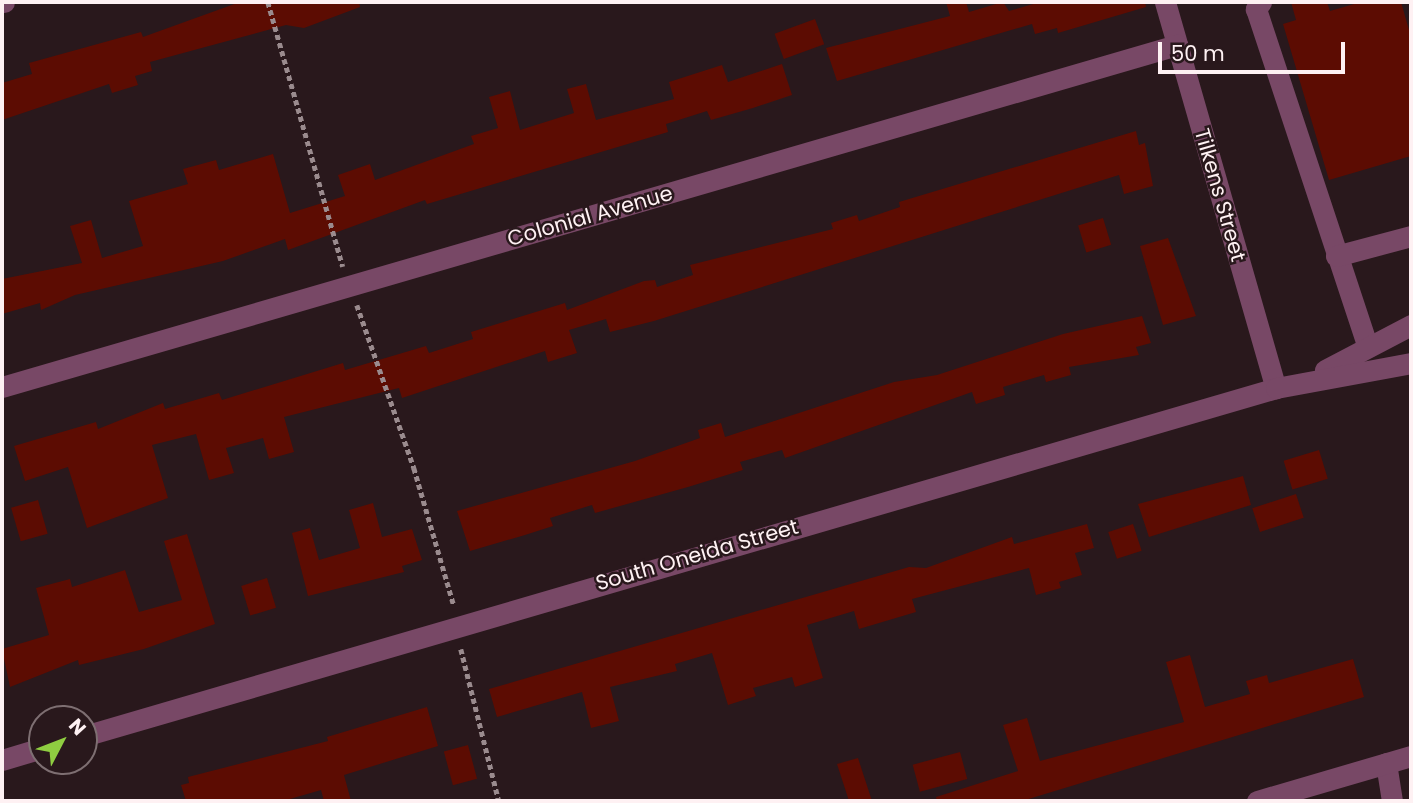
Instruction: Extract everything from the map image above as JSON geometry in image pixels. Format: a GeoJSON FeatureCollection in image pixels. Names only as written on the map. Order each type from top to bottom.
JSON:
{"type":"FeatureCollection","features":[{"type":"Feature","properties":{"kind":"street","name":"Tilkens Street"},"geometry":{"type":"LineString","coordinates":[[1165,2],[1276,388]]}},
{"type":"Feature","properties":{"kind":"street"},"geometry":{"type":"LineString","coordinates":[[1261,2],[1256,9],[1368,347]]}},
{"type":"Feature","properties":{"kind":"street","name":"Colonial Avenue"},"geometry":{"type":"LineString","coordinates":[[2,387],[1177,45]]}},
{"type":"Feature","properties":{"kind":"street"},"geometry":{"type":"LineString","coordinates":[[1336,256],[1411,236]]}},
{"type":"Feature","properties":{"kind":"street","name":"South Oneida Street"},"geometry":{"type":"LineString","coordinates":[[1310,378],[1411,325]]}},
{"type":"Feature","properties":{"kind":"street","name":"South Oneida Street"},"geometry":{"type":"LineString","coordinates":[[98,732],[455,625],[1310,378],[1411,363]]}},
{"type":"Feature","properties":{"kind":"street"},"geometry":{"type":"LineString","coordinates":[[2,760],[28,752]]}},
{"type":"Feature","properties":{"kind":"street"},"geometry":{"type":"LineString","coordinates":[[1257,801],[1411,756]]}},
{"type":"Feature","properties":{"kind":"street"},"geometry":{"type":"LineString","coordinates":[[1386,764],[1392,801]]}},
{"type":"Feature","properties":{"kind":"path"},"geometry":{"type":"LineString","coordinates":[[268,2],[348,286],[414,468],[453,594],[455,625],[499,801]]}},
{"type":"Feature","properties":{"kind":"building"},"geometry":{"type":"Polygon","coordinates":[[[240,2],[359,2],[360,7],[304,28],[286,25],[150,62],[152,71],[135,76],[138,85],[112,93],[109,84],[2,120],[2,83],[32,74],[29,63],[141,32],[143,37],[240,2]]]}},
{"type":"Feature","properties":{"kind":"building"},"geometry":{"type":"Polygon","coordinates":[[[946,2],[966,2],[969,12],[1003,2],[1009,11],[1040,2],[1145,2],[1146,7],[1058,33],[1057,28],[1035,34],[1032,24],[837,81],[826,48],[950,16],[946,2]]]}},
{"type":"Feature","properties":{"kind":"building"},"geometry":{"type":"Polygon","coordinates":[[[1291,2],[1327,2],[1330,11],[1361,2],[1401,2],[1411,37],[1411,156],[1329,180],[1283,24],[1296,20],[1291,2]]]}},
{"type":"Feature","properties":{"kind":"building"},"geometry":{"type":"Polygon","coordinates":[[[815,19],[824,44],[784,59],[775,34],[815,19]]]}},
{"type":"Feature","properties":{"kind":"building"},"geometry":{"type":"Polygon","coordinates":[[[782,64],[792,95],[753,108],[711,120],[707,111],[666,124],[668,132],[427,204],[425,200],[288,250],[285,239],[223,261],[75,295],[41,310],[40,303],[2,314],[2,279],[82,263],[70,226],[91,220],[102,258],[143,246],[129,201],[188,184],[183,169],[216,160],[219,170],[273,154],[290,213],[345,196],[338,175],[370,164],[375,180],[474,144],[471,136],[498,128],[489,97],[510,91],[520,130],[574,113],[567,89],[586,84],[596,120],[674,99],[669,82],[722,65],[728,82],[782,64]]]}},
{"type":"Feature","properties":{"kind":"building"},"geometry":{"type":"Polygon","coordinates":[[[1136,131],[1139,145],[1145,143],[1153,186],[1124,194],[1119,175],[654,321],[610,332],[606,319],[569,330],[577,353],[548,362],[545,351],[402,398],[399,388],[284,417],[294,452],[269,459],[263,438],[226,448],[234,473],[209,480],[196,434],[152,445],[168,498],[87,528],[68,467],[25,481],[14,446],[96,422],[98,429],[163,403],[165,409],[219,393],[222,400],[343,363],[345,370],[426,346],[429,353],[473,339],[471,332],[565,303],[567,310],[644,281],[655,280],[657,287],[693,275],[690,265],[833,229],[831,223],[857,215],[859,221],[900,207],[899,202],[1136,131]]]}},
{"type":"Feature","properties":{"kind":"building"},"geometry":{"type":"Polygon","coordinates":[[[1103,218],[1111,245],[1086,252],[1078,226],[1103,218]]]}},
{"type":"Feature","properties":{"kind":"building"},"geometry":{"type":"Polygon","coordinates":[[[1168,238],[1196,316],[1163,325],[1140,246],[1168,238]]]}},
{"type":"Feature","properties":{"kind":"building"},"geometry":{"type":"Polygon","coordinates":[[[1142,316],[1151,343],[1136,347],[1139,355],[1069,367],[1071,375],[1046,382],[1044,375],[1003,387],[1005,395],[976,404],[972,392],[785,458],[782,450],[740,462],[743,470],[688,487],[595,513],[592,505],[550,518],[553,526],[470,551],[457,511],[635,461],[700,438],[698,430],[721,423],[725,437],[894,382],[937,375],[1063,334],[1142,316]]]}},
{"type":"Feature","properties":{"kind":"building"},"geometry":{"type":"Polygon","coordinates":[[[1319,450],[1328,479],[1292,490],[1284,461],[1319,450]]]}},
{"type":"Feature","properties":{"kind":"building"},"geometry":{"type":"Polygon","coordinates":[[[1243,476],[1251,505],[1149,537],[1138,504],[1243,476]]]}},
{"type":"Feature","properties":{"kind":"building"},"geometry":{"type":"Polygon","coordinates":[[[1296,494],[1304,518],[1260,532],[1252,508],[1296,494]]]}},
{"type":"Feature","properties":{"kind":"building"},"geometry":{"type":"Polygon","coordinates":[[[38,500],[48,534],[21,541],[11,508],[38,500]]]}},
{"type":"Feature","properties":{"kind":"building"},"geometry":{"type":"Polygon","coordinates":[[[373,503],[382,537],[412,529],[422,560],[402,566],[404,572],[308,596],[292,533],[310,528],[319,560],[360,548],[349,510],[373,503]]]}},
{"type":"Feature","properties":{"kind":"building"},"geometry":{"type":"Polygon","coordinates":[[[1087,524],[1094,548],[1075,553],[1082,575],[1059,582],[1061,588],[1036,595],[1029,568],[912,599],[916,612],[859,629],[854,611],[807,625],[823,678],[795,687],[792,677],[753,688],[756,696],[728,705],[712,653],[675,664],[677,671],[610,687],[619,721],[591,728],[582,692],[497,717],[489,689],[909,567],[926,568],[1012,537],[1014,544],[1087,524]]]}},
{"type":"Feature","properties":{"kind":"building"},"geometry":{"type":"Polygon","coordinates":[[[1133,524],[1142,551],[1117,559],[1108,532],[1133,524]]]}},
{"type":"Feature","properties":{"kind":"building"},"geometry":{"type":"Polygon","coordinates":[[[187,534],[215,624],[144,649],[79,665],[78,660],[10,687],[2,649],[49,635],[36,588],[70,579],[72,587],[125,570],[139,612],[182,600],[164,541],[187,534]]]}},
{"type":"Feature","properties":{"kind":"building"},"geometry":{"type":"Polygon","coordinates":[[[267,578],[276,608],[250,616],[241,586],[267,578]]]}},
{"type":"Feature","properties":{"kind":"building"},"geometry":{"type":"Polygon","coordinates":[[[1190,655],[1205,707],[1250,694],[1246,681],[1267,675],[1269,683],[1353,659],[1364,697],[1022,801],[937,801],[936,797],[1018,771],[1003,725],[1027,718],[1040,761],[1184,722],[1166,662],[1190,655]]]}},
{"type":"Feature","properties":{"kind":"building"},"geometry":{"type":"Polygon","coordinates":[[[427,707],[438,746],[344,775],[351,801],[324,801],[321,790],[283,801],[186,801],[181,785],[189,783],[188,777],[328,741],[327,737],[427,707]]]}},
{"type":"Feature","properties":{"kind":"building"},"geometry":{"type":"Polygon","coordinates":[[[468,745],[477,779],[453,785],[444,751],[468,745]]]}},
{"type":"Feature","properties":{"kind":"building"},"geometry":{"type":"Polygon","coordinates":[[[960,752],[967,779],[920,792],[913,765],[960,752]]]}},
{"type":"Feature","properties":{"kind":"building"},"geometry":{"type":"Polygon","coordinates":[[[858,758],[872,801],[849,801],[837,764],[858,758]]]}}]}
